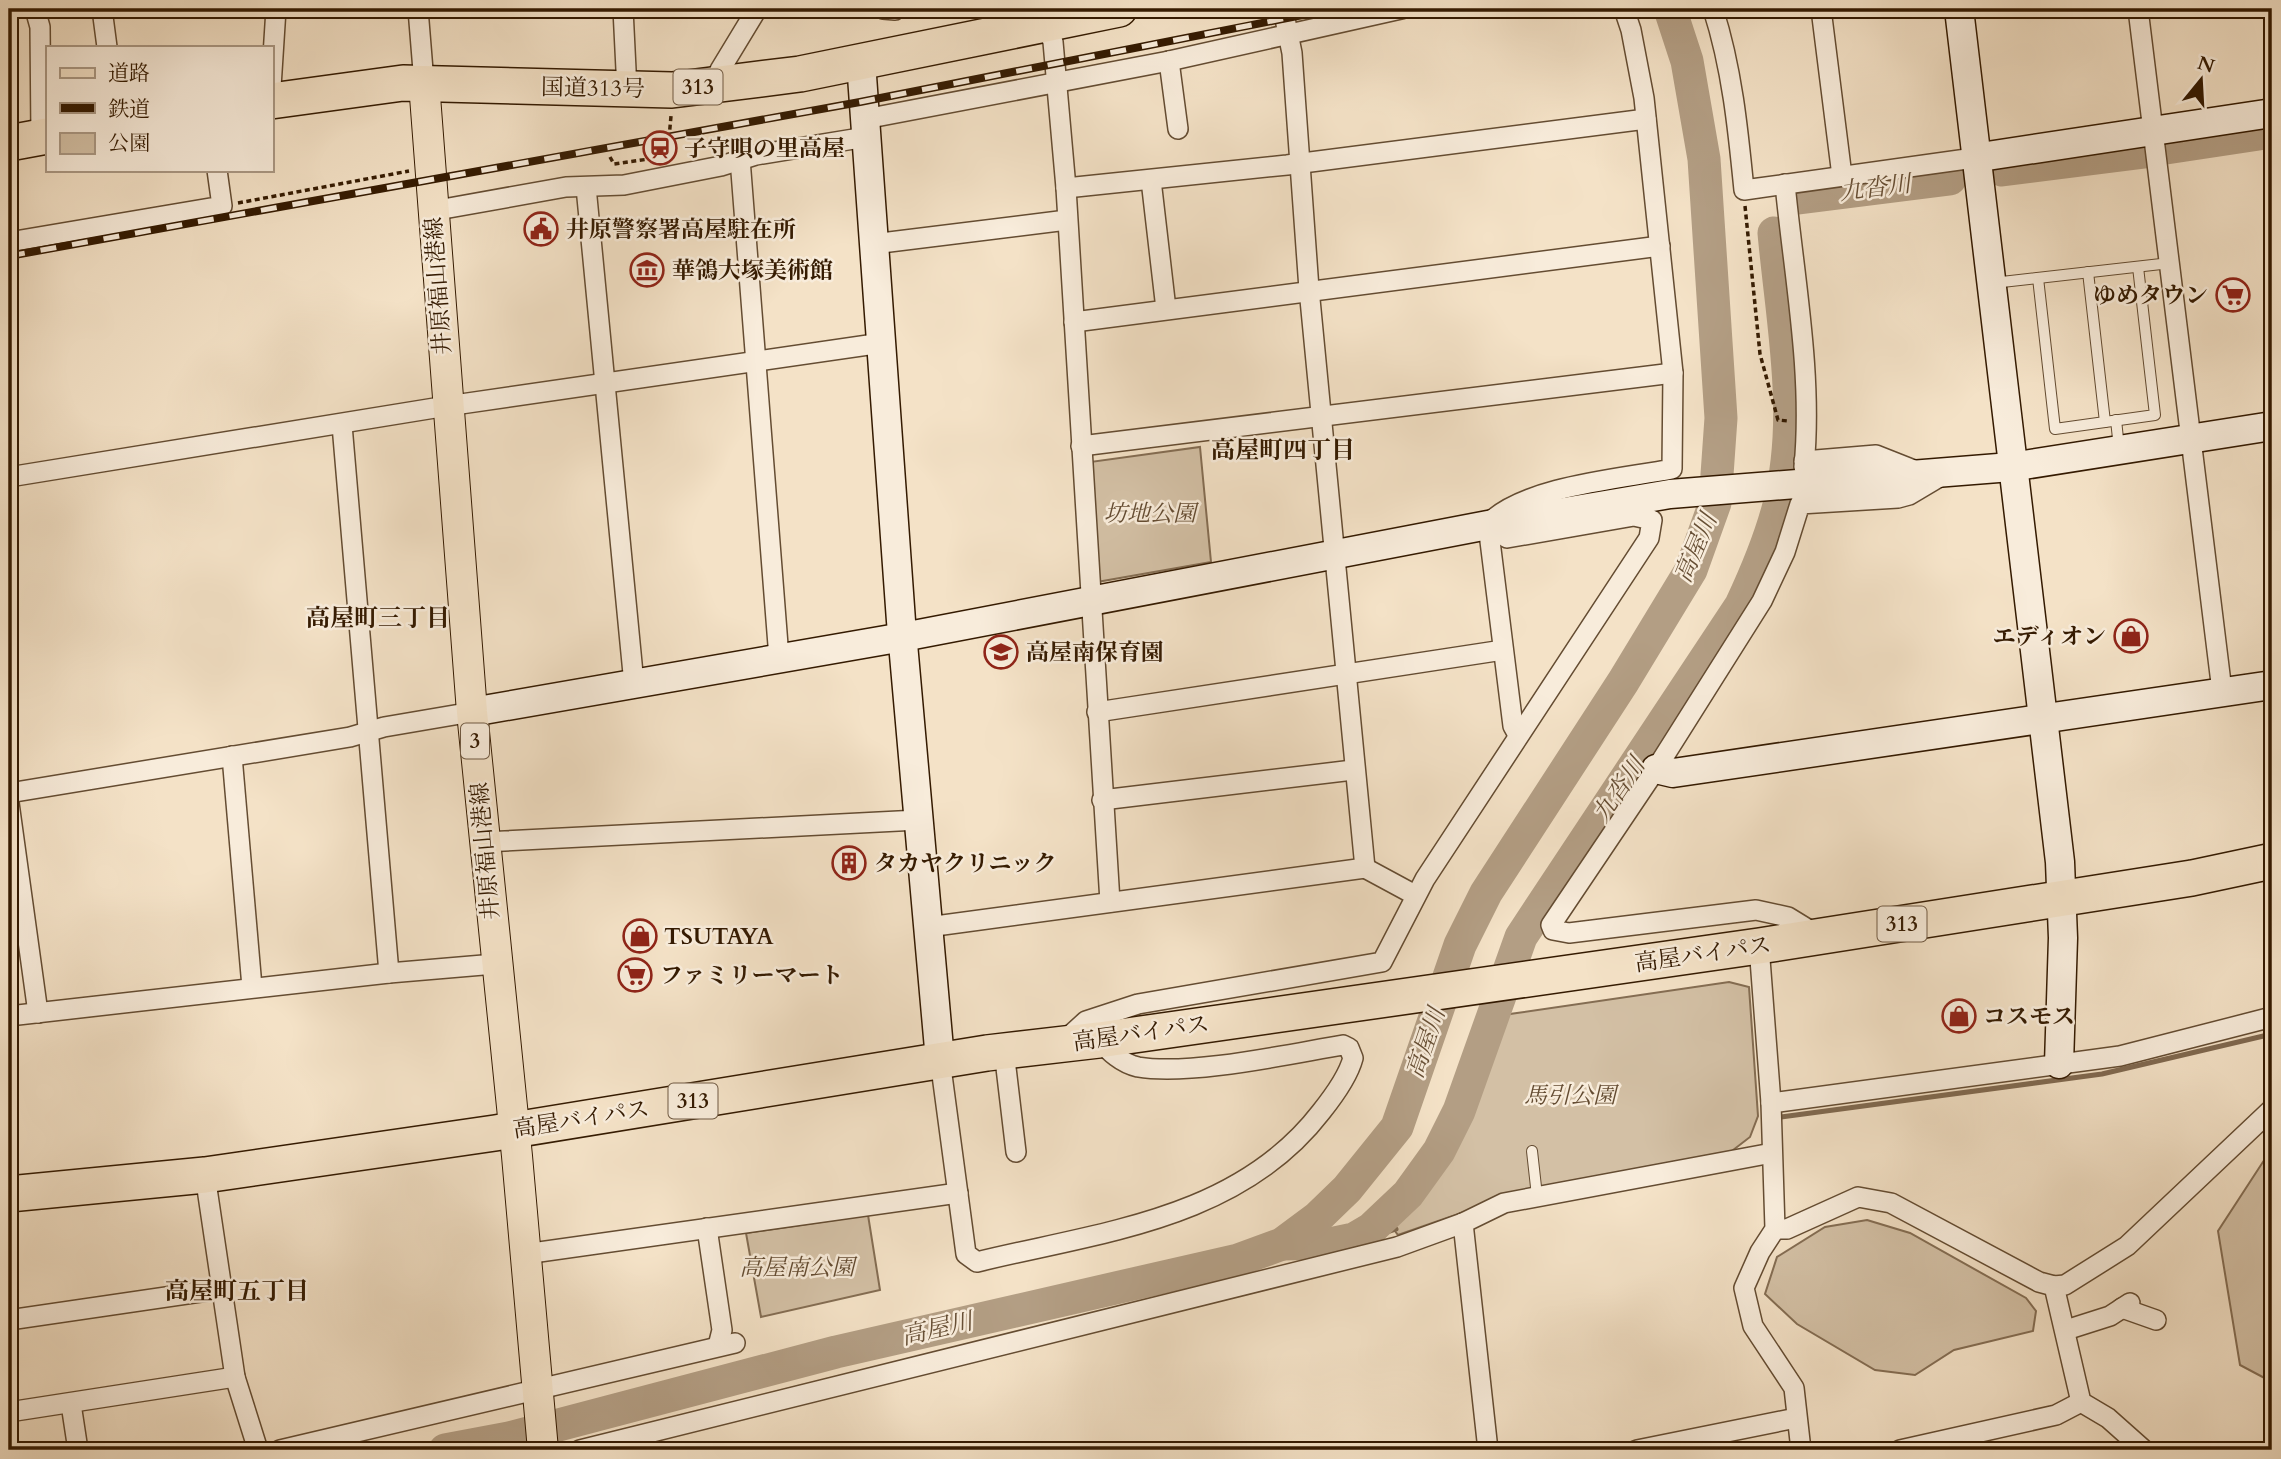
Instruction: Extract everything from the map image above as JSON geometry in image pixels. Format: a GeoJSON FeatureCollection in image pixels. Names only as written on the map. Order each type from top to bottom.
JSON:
{"type":"FeatureCollection","features":[{"type":"Feature","properties":{"kind":"highway","name":"国道313号"},"geometry":{"type":"LineString","coordinates":[[273,101],[384,85],[424,83],[627,90],[718,85],[861,62],[1043,17],[1119,9]]}},
{"type":"Feature","properties":{"kind":"highway","name":"高屋バイパス"},"geometry":{"type":"LineString","coordinates":[[9,1194],[205,1175],[514,1130],[940,1060],[1099,1040],[1821,937],[2192,878],[2272,861]]}},
{"type":"Feature","properties":{"kind":"main road","name":"井原福山港線"},"geometry":{"type":"LineString","coordinates":[[424,83],[472,712],[543,1450]]}},
{"type":"Feature","properties":{"kind":"street"},"geometry":{"type":"LineString","coordinates":[[32,139],[40,27],[35,9]]}},
{"type":"Feature","properties":{"kind":"street"},"geometry":{"type":"LineString","coordinates":[[102,9],[107,46]]}},
{"type":"Feature","properties":{"kind":"street"},"geometry":{"type":"LineString","coordinates":[[273,56],[276,9]]}},
{"type":"Feature","properties":{"kind":"street"},"geometry":{"type":"LineString","coordinates":[[418,9],[424,83]]}},
{"type":"Feature","properties":{"kind":"street"},"geometry":{"type":"LineString","coordinates":[[622,9],[627,90]]}},
{"type":"Feature","properties":{"kind":"street"},"geometry":{"type":"LineString","coordinates":[[718,85],[720,70],[757,9]]}},
{"type":"Feature","properties":{"kind":"street"},"geometry":{"type":"LineString","coordinates":[[1283,9],[1301,163],[1309,289],[1353,770],[1365,868]]}},
{"type":"Feature","properties":{"kind":"street"},"geometry":{"type":"LineString","coordinates":[[432,211],[586,187],[624,185],[721,166],[740,159],[1057,82],[1169,61],[1401,9]]}},
{"type":"Feature","properties":{"kind":"street"},"geometry":{"type":"LineString","coordinates":[[1488,525],[1501,513],[1532,496],[1672,469],[1674,373],[1646,119],[1631,30],[1623,9]]}},
{"type":"Feature","properties":{"kind":"street"},"geometry":{"type":"LineString","coordinates":[[1713,9],[1723,40],[1736,105],[1744,190],[2272,113]]}},
{"type":"Feature","properties":{"kind":"street"},"geometry":{"type":"LineString","coordinates":[[1821,9],[1842,176]]}},
{"type":"Feature","properties":{"kind":"street"},"geometry":{"type":"LineString","coordinates":[[1959,9],[1974,158],[2062,898],[2059,1064]]}},
{"type":"Feature","properties":{"kind":"street"},"geometry":{"type":"LineString","coordinates":[[2138,9],[2222,691]]}},
{"type":"Feature","properties":{"kind":"street"},"geometry":{"type":"LineString","coordinates":[[1043,17],[1057,82],[1066,188],[1110,902]]}},
{"type":"Feature","properties":{"kind":"street"},"geometry":{"type":"LineString","coordinates":[[1169,61],[1178,130]]}},
{"type":"Feature","properties":{"kind":"street"},"geometry":{"type":"LineString","coordinates":[[861,62],[918,820],[940,1060],[966,1254],[976,1262],[1185,1211],[1231,1190],[1271,1163],[1306,1132],[1331,1099],[1353,1058],[1349,1048],[1343,1045],[1184,1068],[1138,1067],[1115,1057],[1099,1040]]}},
{"type":"Feature","properties":{"kind":"street"},"geometry":{"type":"LineString","coordinates":[[1066,188],[1301,163],[1646,119]]}},
{"type":"Feature","properties":{"kind":"street"},"geometry":{"type":"LineString","coordinates":[[740,159],[779,658]]}},
{"type":"Feature","properties":{"kind":"street"},"geometry":{"type":"LineString","coordinates":[[9,242],[222,206],[217,172]]}},
{"type":"Feature","properties":{"kind":"street"},"geometry":{"type":"LineString","coordinates":[[1151,180],[1166,309]]}},
{"type":"Feature","properties":{"kind":"street"},"geometry":{"type":"LineString","coordinates":[[1785,184],[1807,423],[1801,482],[1785,552],[1762,601],[1656,769],[1550,925],[1553,930],[1569,933],[1756,910],[1787,917],[1821,937]]}},
{"type":"Feature","properties":{"kind":"street"},"geometry":{"type":"LineString","coordinates":[[586,187],[634,684]]}},
{"type":"Feature","properties":{"kind":"street"},"geometry":{"type":"LineString","coordinates":[[873,244],[1067,220]]}},
{"type":"Feature","properties":{"kind":"street"},"geometry":{"type":"LineString","coordinates":[[1074,321],[1660,246]]}},
{"type":"Feature","properties":{"kind":"street"},"geometry":{"type":"LineString","coordinates":[[9,477],[447,406],[882,343]]}},
{"type":"Feature","properties":{"kind":"street"},"geometry":{"type":"LineString","coordinates":[[1082,446],[1321,419],[1674,373]]}},
{"type":"Feature","properties":{"kind":"street"},"geometry":{"type":"LineString","coordinates":[[342,425],[389,972]]}},
{"type":"Feature","properties":{"kind":"street"},"geometry":{"type":"LineString","coordinates":[[9,793],[350,737],[472,712],[903,637],[1488,525],[1670,494],[2011,467],[2191,441],[2272,426]]}},
{"type":"Feature","properties":{"kind":"street"},"geometry":{"type":"LineString","coordinates":[[1060,1044],[1086,1021],[1125,1008],[1382,962],[1415,895],[1649,538],[1652,520],[1634,516],[1507,538],[1488,525]]}},
{"type":"Feature","properties":{"kind":"street"},"geometry":{"type":"LineString","coordinates":[[1488,525],[1513,726],[1518,735]]}},
{"type":"Feature","properties":{"kind":"street"},"geometry":{"type":"LineString","coordinates":[[1097,712],[1503,650]]}},
{"type":"Feature","properties":{"kind":"street"},"geometry":{"type":"LineString","coordinates":[[1656,769],[1673,773],[2272,685]]}},
{"type":"Feature","properties":{"kind":"street"},"geometry":{"type":"LineString","coordinates":[[232,756],[252,987]]}},
{"type":"Feature","properties":{"kind":"street"},"geometry":{"type":"LineString","coordinates":[[1102,800],[1353,770]]}},
{"type":"Feature","properties":{"kind":"street"},"geometry":{"type":"LineString","coordinates":[[9,803],[38,1013]]}},
{"type":"Feature","properties":{"kind":"street"},"geometry":{"type":"LineString","coordinates":[[484,842],[918,820]]}},
{"type":"Feature","properties":{"kind":"street"},"geometry":{"type":"LineString","coordinates":[[928,927],[1365,868],[1415,895]]}},
{"type":"Feature","properties":{"kind":"street"},"geometry":{"type":"LineString","coordinates":[[1759,946],[1771,1103],[1775,1230],[1760,1252],[1744,1288],[1753,1326],[1794,1388],[1801,1450]]}},
{"type":"Feature","properties":{"kind":"street"},"geometry":{"type":"LineString","coordinates":[[9,1016],[389,972],[495,964]]}},
{"type":"Feature","properties":{"kind":"street"},"geometry":{"type":"LineString","coordinates":[[1771,1103],[2120,1055],[2272,1017]]}},
{"type":"Feature","properties":{"kind":"street"},"geometry":{"type":"LineString","coordinates":[[1004,1051],[1016,1152]]}},
{"type":"Feature","properties":{"kind":"street"},"geometry":{"type":"LineString","coordinates":[[1775,1230],[1787,1229],[1858,1197],[1874,1198],[1891,1203],[2028,1276],[2054,1286],[2083,1275],[2127,1246],[2272,1109]]}},
{"type":"Feature","properties":{"kind":"street"},"geometry":{"type":"LineString","coordinates":[[580,1450],[1397,1247],[1463,1223],[1504,1203],[1772,1153]]}},
{"type":"Feature","properties":{"kind":"street"},"geometry":{"type":"LineString","coordinates":[[205,1175],[235,1377],[258,1450]]}},
{"type":"Feature","properties":{"kind":"street"},"geometry":{"type":"LineString","coordinates":[[525,1254],[958,1193]]}},
{"type":"Feature","properties":{"kind":"street"},"geometry":{"type":"LineString","coordinates":[[1463,1223],[1488,1450]]}},
{"type":"Feature","properties":{"kind":"street"},"geometry":{"type":"LineString","coordinates":[[280,1450],[538,1394],[727,1344],[722,1330],[707,1228]]}},
{"type":"Feature","properties":{"kind":"street"},"geometry":{"type":"LineString","coordinates":[[2054,1286],[2081,1402],[2108,1418],[2135,1447]]}},
{"type":"Feature","properties":{"kind":"street"},"geometry":{"type":"LineString","coordinates":[[9,1320],[221,1289]]}},
{"type":"Feature","properties":{"kind":"street"},"geometry":{"type":"LineString","coordinates":[[2066,1330],[2110,1316],[2126,1305],[2156,1320]]}},
{"type":"Feature","properties":{"kind":"street"},"geometry":{"type":"LineString","coordinates":[[9,1412],[235,1377]]}},
{"type":"Feature","properties":{"kind":"street"},"geometry":{"type":"LineString","coordinates":[[1900,1450],[2056,1415],[2081,1402]]}},
{"type":"Feature","properties":{"kind":"street"},"geometry":{"type":"LineString","coordinates":[[71,1404],[78,1450]]}},
{"type":"Feature","properties":{"kind":"street"},"geometry":{"type":"LineString","coordinates":[[1637,1450],[1796,1418]]}},
{"type":"Feature","properties":{"kind":"lane"},"geometry":{"type":"LineString","coordinates":[[1989,284],[2170,263]]}},
{"type":"Feature","properties":{"kind":"lane"},"geometry":{"type":"LineString","coordinates":[[2038,278],[2055,429],[2155,415],[2138,267]]}},
{"type":"Feature","properties":{"kind":"lane"},"geometry":{"type":"LineString","coordinates":[[2088,272],[2111,421],[2120,452]]}},
{"type":"Feature","properties":{"kind":"lane"},"geometry":{"type":"LineString","coordinates":[[1532,1151],[1537,1196]]}},
{"type":"Feature","properties":{"kind":"path"},"geometry":{"type":"LineString","coordinates":[[669,138],[671,113]]}},
{"type":"Feature","properties":{"kind":"path"},"geometry":{"type":"LineString","coordinates":[[610,157],[614,164],[671,158],[670,147]]}},
{"type":"Feature","properties":{"kind":"path"},"geometry":{"type":"LineString","coordinates":[[222,206],[429,167]]}},
{"type":"Feature","properties":{"kind":"path"},"geometry":{"type":"LineString","coordinates":[[1744,190],[1760,354],[1778,420],[1782,421]]}},
{"type":"Feature","properties":{"kind":"green space","name":"坊地公園"},"geometry":{"type":"Polygon","coordinates":[[[1200,447],[1211,562],[1097,582],[1090,462],[1200,447]]]}},
{"type":"Feature","properties":{"kind":"green space","name":"馬引公園"},"geometry":{"type":"Polygon","coordinates":[[[1729,982],[1749,987],[1758,1116],[1750,1137],[1724,1157],[1507,1197],[1398,1235],[1389,1223],[1419,1198],[1455,1145],[1503,1015],[1729,982]]]}},
{"type":"Feature","properties":{"kind":"green space"},"geometry":{"type":"Polygon","coordinates":[[[2272,1148],[2272,1382],[2240,1365],[2218,1231],[2272,1148]]]}},
{"type":"Feature","properties":{"kind":"green space","name":"高屋南公園"},"geometry":{"type":"Polygon","coordinates":[[[868,1215],[880,1290],[761,1317],[746,1233],[868,1215]]]}},
{"type":"Feature","properties":{"kind":"green space"},"geometry":{"type":"Polygon","coordinates":[[[1867,1220],[1910,1233],[2026,1298],[2036,1311],[2033,1331],[1954,1350],[1915,1375],[1875,1370],[1797,1324],[1765,1294],[1777,1257],[1825,1227],[1867,1220]]]}},
{"type":"Feature","properties":{"kind":"waterway","name":"高屋川"},"geometry":{"type":"LineString","coordinates":[[445,1450],[509,1438],[836,1352],[1238,1260],[1282,1244],[1317,1218],[1347,1189],[1397,1127],[1460,945],[1486,893],[1623,682],[1691,570],[1715,503],[1721,418],[1704,159],[1687,61],[1670,9]]}},
{"type":"Feature","properties":{"kind":"waterway","name":"九沓川"},"geometry":{"type":"LineString","coordinates":[[2166,148],[2272,132]]}},
{"type":"Feature","properties":{"kind":"waterway","name":"九沓川"},"geometry":{"type":"LineString","coordinates":[[2002,170],[2145,152]]}},
{"type":"Feature","properties":{"kind":"waterway","name":"九沓川"},"geometry":{"type":"LineString","coordinates":[[1799,198],[1950,179]]}},
{"type":"Feature","properties":{"kind":"waterway","name":"九沓川"},"geometry":{"type":"LineString","coordinates":[[1282,1244],[1335,1243],[1354,1239],[1371,1229],[1408,1194],[1439,1151],[1459,1111],[1521,937],[1741,605],[1775,518],[1786,472],[1790,404],[1774,233]]}},
{"type":"Feature","properties":{"kind":"waterway"},"geometry":{"type":"LineString","coordinates":[[1781,1117],[2102,1074],[2272,1034]]}},
{"type":"Feature","properties":{"kind":"waterway"},"geometry":{"type":"LineString","coordinates":[[1354,1239],[1373,1237],[1396,1229]]}},
{"type":"Feature","properties":{"kind":"railway"},"geometry":{"type":"LineString","coordinates":[[9,256],[860,102],[1333,9]]}},
{"type":"Feature","properties":{"kind":"place","name":"子守唄の里高屋"},"geometry":{"type":"Point","coordinates":[660,148]}},
{"type":"Feature","properties":{"kind":"place","name":"井原警察署高屋駐在所"},"geometry":{"type":"Point","coordinates":[541,229]}},
{"type":"Feature","properties":{"kind":"place","name":"華鴒大塚美術館"},"geometry":{"type":"Point","coordinates":[647,270]}},
{"type":"Feature","properties":{"kind":"place","name":"ゆめタウン"},"geometry":{"type":"Point","coordinates":[2233,295]}},
{"type":"Feature","properties":{"kind":"place","name":"エディオン"},"geometry":{"type":"Point","coordinates":[2131,636]}},
{"type":"Feature","properties":{"kind":"place","name":"高屋南保育園"},"geometry":{"type":"Point","coordinates":[1001,652]}},
{"type":"Feature","properties":{"kind":"place","name":"タカヤクリニック"},"geometry":{"type":"Point","coordinates":[849,863]}},
{"type":"Feature","properties":{"kind":"place","name":"TSUTAYA"},"geometry":{"type":"Point","coordinates":[640,936]}},
{"type":"Feature","properties":{"kind":"place","name":"ファミリーマート"},"geometry":{"type":"Point","coordinates":[635,975]}},
{"type":"Feature","properties":{"kind":"place","name":"コスモス"},"geometry":{"type":"Point","coordinates":[1959,1016]}},
{"type":"Feature","properties":{"kind":"district","name":"高屋町四丁目"},"geometry":{"type":"Point","coordinates":[1283,450]}},
{"type":"Feature","properties":{"kind":"district","name":"高屋町三丁目"},"geometry":{"type":"Point","coordinates":[378,618]}},
{"type":"Feature","properties":{"kind":"district","name":"高屋町五丁目"},"geometry":{"type":"Point","coordinates":[237,1291]}}]}
